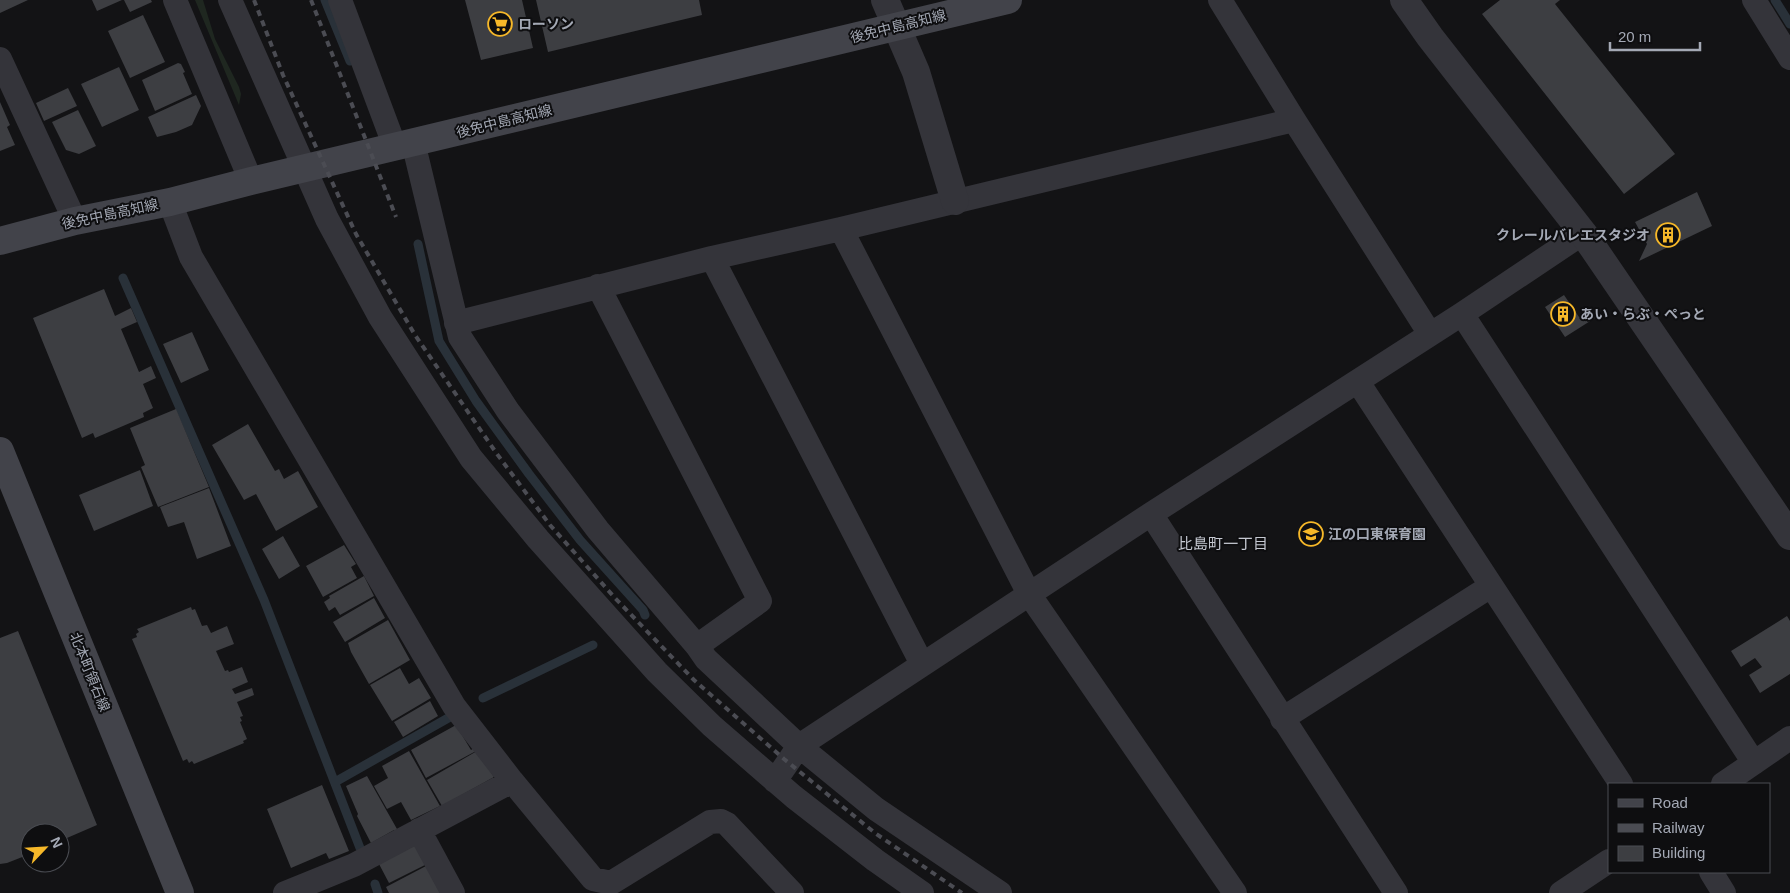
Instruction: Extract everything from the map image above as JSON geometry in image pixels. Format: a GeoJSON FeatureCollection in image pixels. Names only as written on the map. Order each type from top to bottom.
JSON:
{"type":"FeatureCollection","features":[{"type":"Feature","properties":{"kind":"main road","name":"後免中島高知線"},"geometry":{"type":"LineString","coordinates":[[0,241],[75,221],[170,202],[1008,0]]}},
{"type":"Feature","properties":{"kind":"main road","name":"北本町領石線"},"geometry":{"type":"LineString","coordinates":[[0,451],[180,893]]}},
{"type":"Feature","properties":{"kind":"street"},"geometry":{"type":"LineString","coordinates":[[175,0],[251,181]]}},
{"type":"Feature","properties":{"kind":"street"},"geometry":{"type":"LineString","coordinates":[[230,0],[327,220],[380,317],[471,458],[538,539],[657,672],[712,726],[775,781],[875,860],[922,893]]}},
{"type":"Feature","properties":{"kind":"street"},"geometry":{"type":"LineString","coordinates":[[340,0],[404,145],[460,337],[508,411],[598,530],[706,659],[799,746],[876,809],[1000,893]]}},
{"type":"Feature","properties":{"kind":"street"},"geometry":{"type":"LineString","coordinates":[[885,0],[916,72],[955,201]]}},
{"type":"Feature","properties":{"kind":"street"},"geometry":{"type":"LineString","coordinates":[[1220,0],[1430,334]]}},
{"type":"Feature","properties":{"kind":"street"},"geometry":{"type":"LineString","coordinates":[[1404,0],[1430,37],[1583,233],[1790,536]]}},
{"type":"Feature","properties":{"kind":"street"},"geometry":{"type":"LineString","coordinates":[[1754,0],[1790,58]]}},
{"type":"Feature","properties":{"kind":"street"},"geometry":{"type":"LineString","coordinates":[[0,59],[75,221]]}},
{"type":"Feature","properties":{"kind":"street"},"geometry":{"type":"LineString","coordinates":[[456,323],[712,258],[841,229],[1294,120]]}},
{"type":"Feature","properties":{"kind":"street"},"geometry":{"type":"LineString","coordinates":[[170,202],[191,257],[444,690],[454,706],[512,781],[593,879],[615,888],[710,822],[716,821],[726,824],[792,893]]}},
{"type":"Feature","properties":{"kind":"street"},"geometry":{"type":"LineString","coordinates":[[841,229],[1030,594],[1235,893]]}},
{"type":"Feature","properties":{"kind":"street"},"geometry":{"type":"LineString","coordinates":[[775,781],[799,746],[1151,514],[1462,314],[1583,233]]}},
{"type":"Feature","properties":{"kind":"street"},"geometry":{"type":"LineString","coordinates":[[712,258],[922,664]]}},
{"type":"Feature","properties":{"kind":"street"},"geometry":{"type":"LineString","coordinates":[[598,286],[760,601],[697,646]]}},
{"type":"Feature","properties":{"kind":"street"},"geometry":{"type":"LineString","coordinates":[[1462,314],[1754,763]]}},
{"type":"Feature","properties":{"kind":"street"},"geometry":{"type":"LineString","coordinates":[[1358,382],[1620,783]]}},
{"type":"Feature","properties":{"kind":"street"},"geometry":{"type":"LineString","coordinates":[[1151,514],[1396,893]]}},
{"type":"Feature","properties":{"kind":"street"},"geometry":{"type":"LineString","coordinates":[[1282,719],[1491,586]]}},
{"type":"Feature","properties":{"kind":"street"},"geometry":{"type":"LineString","coordinates":[[1724,783],[1790,738]]}},
{"type":"Feature","properties":{"kind":"street"},"geometry":{"type":"LineString","coordinates":[[285,893],[354,865],[512,781]]}},
{"type":"Feature","properties":{"kind":"street"},"geometry":{"type":"LineString","coordinates":[[419,830],[453,893]]}},
{"type":"Feature","properties":{"kind":"street"},"geometry":{"type":"LineString","coordinates":[[1561,893],[1608,862]]}},
{"type":"Feature","properties":{"kind":"street"},"geometry":{"type":"LineString","coordinates":[[1711,873],[1724,893]]}},
{"type":"Feature","properties":{"kind":"shaded area"},"geometry":{"type":"Polygon","coordinates":[[[195,0],[203,0],[215,39],[239,87],[241,94],[239,105],[195,0]]]}},
{"type":"Feature","properties":{"kind":"building"},"geometry":{"type":"Polygon","coordinates":[[[0,0],[28,0],[0,13],[0,0]]]}},
{"type":"Feature","properties":{"kind":"building"},"geometry":{"type":"Polygon","coordinates":[[[92,0],[122,0],[97,11],[92,0]]]}},
{"type":"Feature","properties":{"kind":"building"},"geometry":{"type":"Polygon","coordinates":[[[124,0],[151,0],[152,2],[130,12],[124,0]]]}},
{"type":"Feature","properties":{"kind":"building","name":"ローソン"},"geometry":{"type":"Polygon","coordinates":[[[465,0],[522,0],[533,48],[481,60],[465,0]]]}},
{"type":"Feature","properties":{"kind":"building"},"geometry":{"type":"Polygon","coordinates":[[[536,0],[699,0],[702,15],[548,52],[536,0]]]}},
{"type":"Feature","properties":{"kind":"building"},"geometry":{"type":"Polygon","coordinates":[[[1500,0],[1560,0],[1555,4],[1675,154],[1624,194],[1482,14],[1500,0]]]}},
{"type":"Feature","properties":{"kind":"building"},"geometry":{"type":"Polygon","coordinates":[[[143,15],[165,62],[130,78],[108,31],[143,15]]]}},
{"type":"Feature","properties":{"kind":"building"},"geometry":{"type":"Polygon","coordinates":[[[178,63],[181,64],[185,72],[183,73],[192,94],[155,111],[142,80],[178,63]]]}},
{"type":"Feature","properties":{"kind":"building"},"geometry":{"type":"Polygon","coordinates":[[[119,67],[139,110],[102,127],[81,84],[119,67]]]}},
{"type":"Feature","properties":{"kind":"building"},"geometry":{"type":"Polygon","coordinates":[[[68,88],[77,106],[44,121],[36,103],[68,88]]]}},
{"type":"Feature","properties":{"kind":"building"},"geometry":{"type":"Polygon","coordinates":[[[196,95],[201,106],[192,125],[157,137],[148,117],[196,95]]]}},
{"type":"Feature","properties":{"kind":"building"},"geometry":{"type":"Polygon","coordinates":[[[0,102],[10,125],[7,127],[15,145],[0,151],[0,102]]]}},
{"type":"Feature","properties":{"kind":"building"},"geometry":{"type":"Polygon","coordinates":[[[78,110],[96,146],[79,154],[66,150],[52,122],[78,110]]]}},
{"type":"Feature","properties":{"kind":"building","name":"クレールバレエスタジオ"},"geometry":{"type":"Polygon","coordinates":[[[1697,192],[1712,226],[1639,261],[1647,244],[1635,222],[1697,192]]]}},
{"type":"Feature","properties":{"kind":"building"},"geometry":{"type":"Polygon","coordinates":[[[104,289],[115,316],[131,308],[137,322],[121,329],[139,372],[151,366],[156,378],[143,384],[153,408],[143,413],[144,417],[95,438],[93,433],[82,438],[33,318],[104,289]]]}},
{"type":"Feature","properties":{"kind":"building","name":"あい・らぶ・ぺっと"},"geometry":{"type":"Polygon","coordinates":[[[1564,295],[1579,317],[1590,311],[1595,318],[1565,337],[1545,307],[1564,295]]]}},
{"type":"Feature","properties":{"kind":"building"},"geometry":{"type":"Polygon","coordinates":[[[192,332],[209,370],[181,383],[163,344],[192,332]]]}},
{"type":"Feature","properties":{"kind":"building"},"geometry":{"type":"Polygon","coordinates":[[[176,409],[209,487],[158,507],[141,467],[145,465],[130,428],[176,409]]]}},
{"type":"Feature","properties":{"kind":"building"},"geometry":{"type":"Polygon","coordinates":[[[248,424],[275,471],[279,469],[284,479],[298,471],[318,507],[276,531],[256,494],[244,500],[212,445],[248,424]]]}},
{"type":"Feature","properties":{"kind":"building"},"geometry":{"type":"Polygon","coordinates":[[[140,470],[153,506],[94,531],[79,495],[140,470]]]}},
{"type":"Feature","properties":{"kind":"building"},"geometry":{"type":"Polygon","coordinates":[[[209,488],[231,546],[197,559],[184,522],[168,527],[160,507],[209,488]]]}},
{"type":"Feature","properties":{"kind":"building"},"geometry":{"type":"Polygon","coordinates":[[[283,536],[300,566],[279,579],[262,549],[283,536]]]}},
{"type":"Feature","properties":{"kind":"building"},"geometry":{"type":"Polygon","coordinates":[[[344,545],[356,564],[351,567],[357,578],[323,597],[306,566],[344,545]]]}},
{"type":"Feature","properties":{"kind":"building"},"geometry":{"type":"Polygon","coordinates":[[[364,576],[374,596],[340,615],[335,607],[329,611],[324,602],[330,598],[329,596],[364,576]]]}},
{"type":"Feature","properties":{"kind":"building"},"geometry":{"type":"Polygon","coordinates":[[[374,598],[385,618],[345,642],[333,622],[374,598]]]}},
{"type":"Feature","properties":{"kind":"building"},"geometry":{"type":"Polygon","coordinates":[[[191,607],[192,610],[195,609],[202,626],[207,625],[211,633],[227,626],[234,644],[216,651],[225,671],[228,670],[229,672],[242,667],[248,682],[232,689],[235,694],[252,688],[254,695],[237,702],[243,716],[240,717],[242,721],[240,722],[247,739],[243,741],[244,743],[194,764],[192,761],[189,763],[187,759],[183,761],[132,639],[137,637],[136,634],[139,632],[137,629],[191,607]]]}},
{"type":"Feature","properties":{"kind":"building"},"geometry":{"type":"Polygon","coordinates":[[[1787,616],[1790,621],[1790,674],[1760,693],[1749,675],[1762,667],[1755,658],[1741,667],[1731,651],[1787,616]]]}},
{"type":"Feature","properties":{"kind":"building"},"geometry":{"type":"Polygon","coordinates":[[[388,620],[410,660],[369,684],[348,643],[388,620]]]}},
{"type":"Feature","properties":{"kind":"building"},"geometry":{"type":"Polygon","coordinates":[[[18,631],[97,825],[70,837],[70,823],[20,823],[20,858],[0,864],[0,638],[18,631]]]}},
{"type":"Feature","properties":{"kind":"building"},"geometry":{"type":"Polygon","coordinates":[[[400,668],[409,684],[419,678],[431,698],[392,721],[370,685],[400,668]]]}},
{"type":"Feature","properties":{"kind":"building"},"geometry":{"type":"Polygon","coordinates":[[[430,701],[438,716],[403,737],[394,722],[430,701]]]}},
{"type":"Feature","properties":{"kind":"building"},"geometry":{"type":"Polygon","coordinates":[[[456,725],[471,750],[474,748],[476,751],[426,778],[411,750],[456,725]]]}},
{"type":"Feature","properties":{"kind":"building"},"geometry":{"type":"Polygon","coordinates":[[[409,751],[440,806],[411,820],[401,802],[387,809],[374,786],[388,778],[382,766],[409,751]]]}},
{"type":"Feature","properties":{"kind":"building"},"geometry":{"type":"Polygon","coordinates":[[[477,751],[494,777],[442,806],[427,780],[477,751]]]}},
{"type":"Feature","properties":{"kind":"building"},"geometry":{"type":"Polygon","coordinates":[[[367,776],[397,829],[395,832],[394,830],[371,843],[357,816],[358,814],[346,786],[367,776]]]}},
{"type":"Feature","properties":{"kind":"building"},"geometry":{"type":"Polygon","coordinates":[[[322,785],[349,851],[329,859],[326,853],[291,868],[267,809],[322,785]]]}},
{"type":"Feature","properties":{"kind":"building"},"geometry":{"type":"Polygon","coordinates":[[[415,845],[425,865],[389,883],[379,864],[415,845]]]}},
{"type":"Feature","properties":{"kind":"building"},"geometry":{"type":"Polygon","coordinates":[[[426,866],[440,893],[389,893],[386,887],[426,866]]]}},
{"type":"Feature","properties":{"kind":"waterway"},"geometry":{"type":"LineString","coordinates":[[325,0],[350,61]]}},
{"type":"Feature","properties":{"kind":"waterway"},"geometry":{"type":"LineString","coordinates":[[1775,0],[1790,24]]}},
{"type":"Feature","properties":{"kind":"waterway"},"geometry":{"type":"LineString","coordinates":[[418,244],[439,341],[476,401],[529,474],[580,540],[643,610],[645,615]]}},
{"type":"Feature","properties":{"kind":"waterway"},"geometry":{"type":"LineString","coordinates":[[123,278],[264,600],[360,848]]}},
{"type":"Feature","properties":{"kind":"waterway"},"geometry":{"type":"LineString","coordinates":[[483,698],[593,645]]}},
{"type":"Feature","properties":{"kind":"waterway"},"geometry":{"type":"LineString","coordinates":[[335,782],[450,717]]}},
{"type":"Feature","properties":{"kind":"waterway"},"geometry":{"type":"LineString","coordinates":[[375,884],[378,893]]}},
{"type":"Feature","properties":{"kind":"railway"},"geometry":{"type":"LineString","coordinates":[[254,0],[283,75],[356,234],[415,335],[497,454],[550,525],[615,598],[694,680],[784,759],[875,833],[962,893]]}},
{"type":"Feature","properties":{"kind":"railway"},"geometry":{"type":"LineString","coordinates":[[311,0],[396,217]]}},
{"type":"Feature","properties":{"kind":"place","name":"ローソン"},"geometry":{"type":"Point","coordinates":[500,24]}},
{"type":"Feature","properties":{"kind":"place","name":"クレールバレエスタジオ"},"geometry":{"type":"Point","coordinates":[1668,235]}},
{"type":"Feature","properties":{"kind":"place","name":"あい・らぶ・ぺっと"},"geometry":{"type":"Point","coordinates":[1563,314]}},
{"type":"Feature","properties":{"kind":"place","name":"江の口東保育園"},"geometry":{"type":"Point","coordinates":[1311,534]}},
{"type":"Feature","properties":{"kind":"district","name":"比島町一丁目"},"geometry":{"type":"Point","coordinates":[1223,544]}}]}
